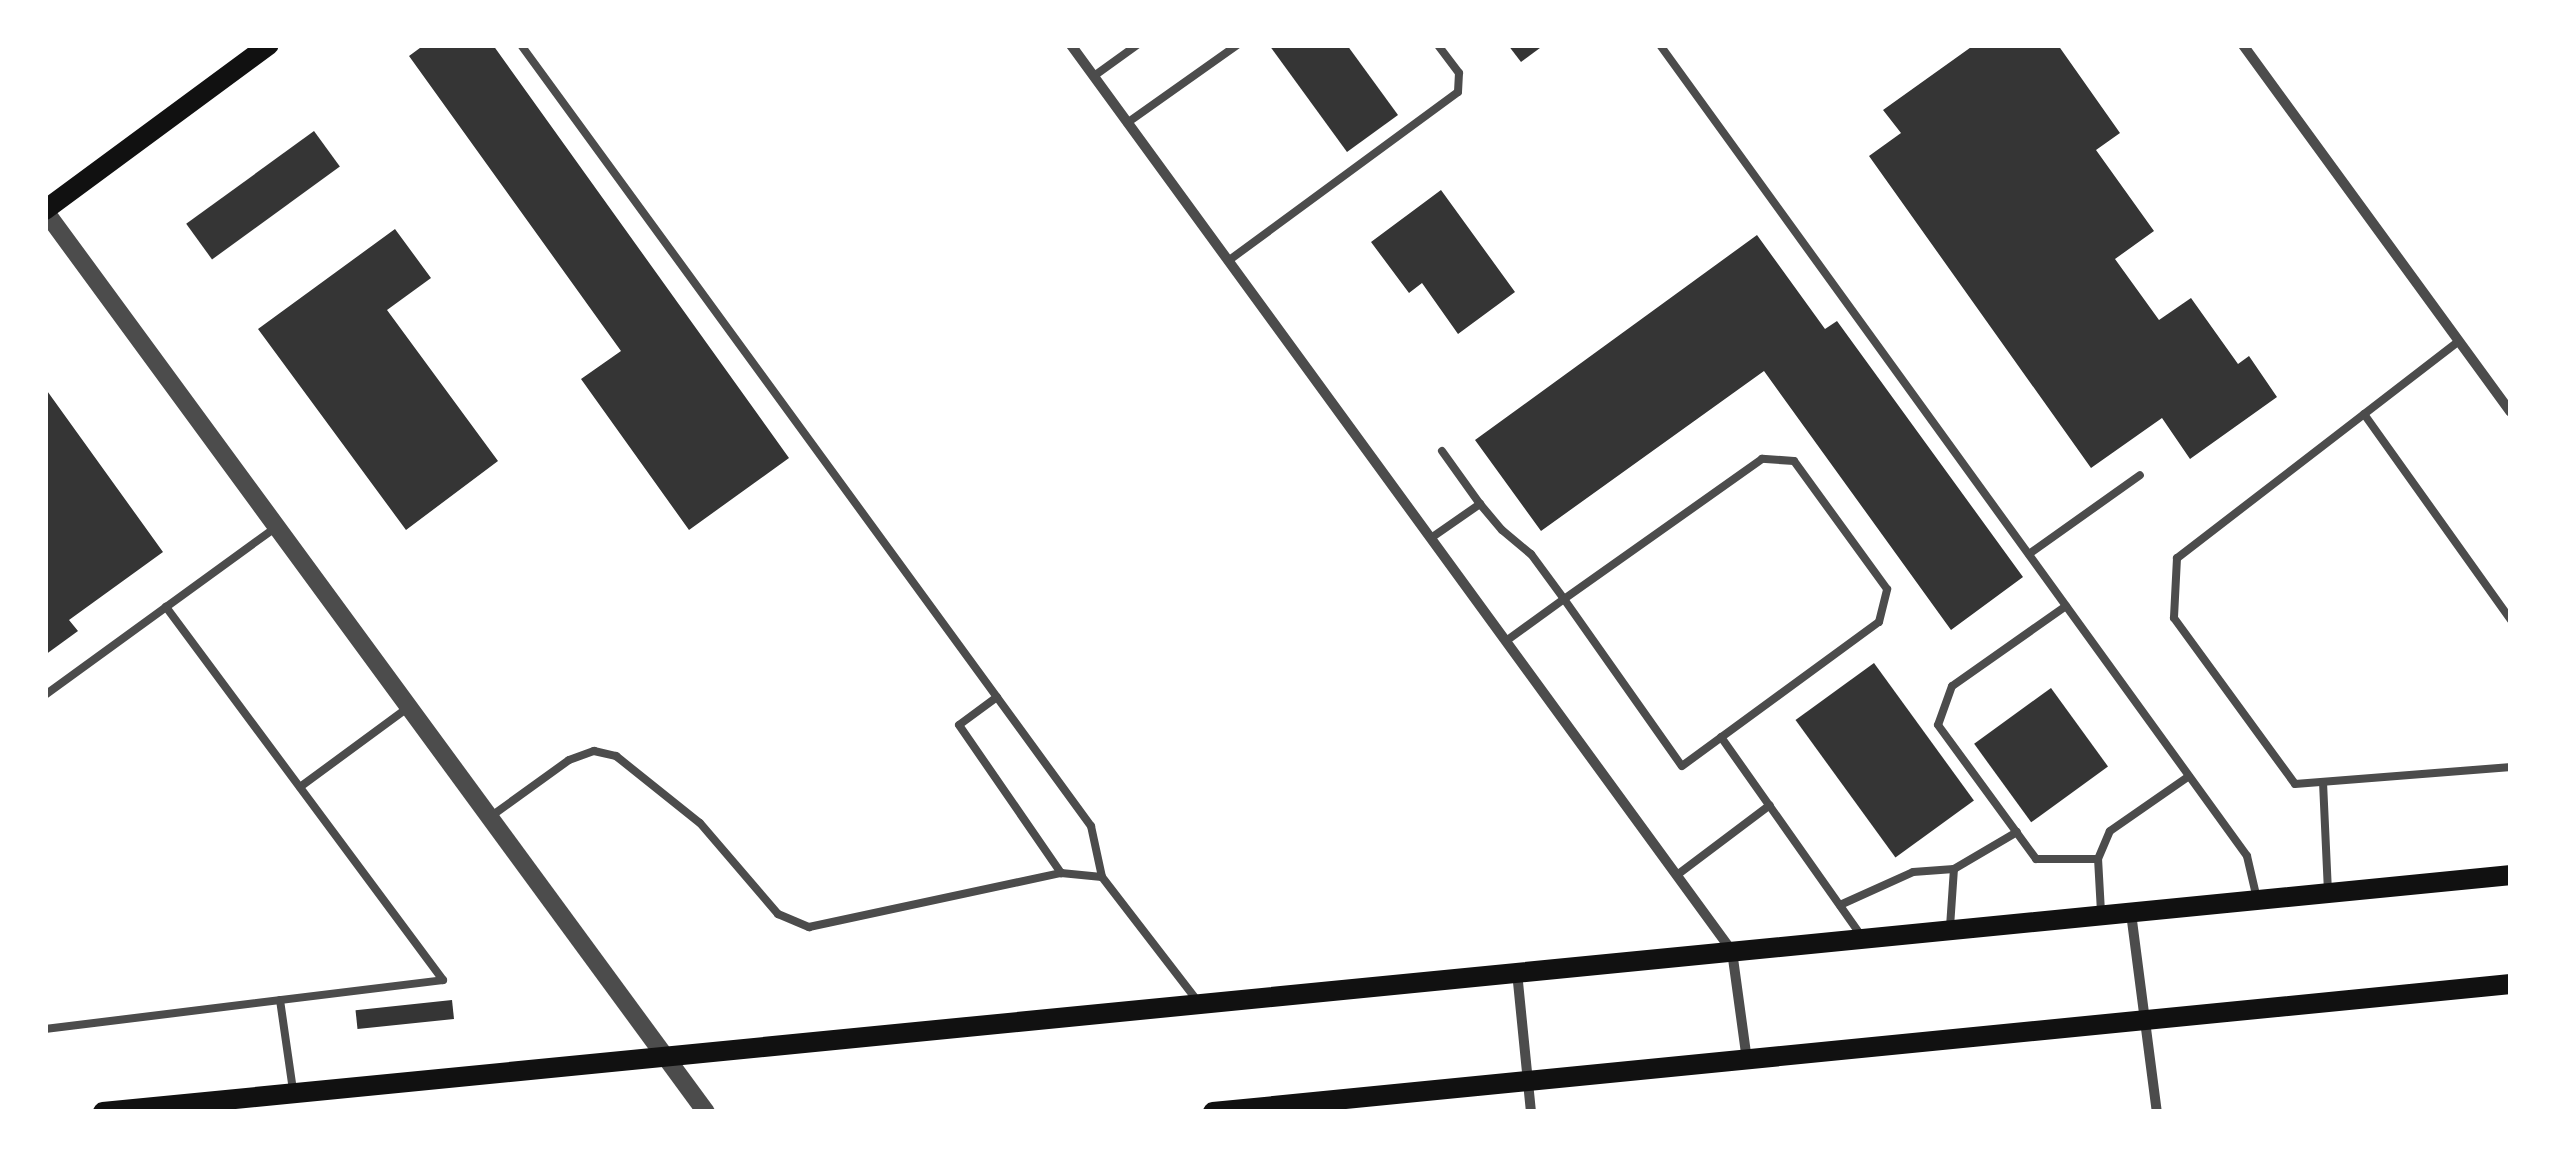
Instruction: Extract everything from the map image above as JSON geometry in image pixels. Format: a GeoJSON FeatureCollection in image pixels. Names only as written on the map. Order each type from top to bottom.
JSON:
{"type":"FeatureCollection","features":[{"type":"Feature","properties":{"kind":"main road"},"geometry":{"type":"LineString","coordinates":[[45,210],[269,45]]}},
{"type":"Feature","properties":{"kind":"main road"},"geometry":{"type":"LineString","coordinates":[[102,1112],[2511,875]]}},
{"type":"Feature","properties":{"kind":"main road"},"geometry":{"type":"LineString","coordinates":[[1215,1112],[2511,984]]}},
{"type":"Feature","properties":{"kind":"street"},"geometry":{"type":"LineString","coordinates":[[1071,45],[1732,952],[1746,1060]]}},
{"type":"Feature","properties":{"kind":"street"},"geometry":{"type":"LineString","coordinates":[[2243,45],[2511,412]]}},
{"type":"Feature","properties":{"kind":"street"},"geometry":{"type":"LineString","coordinates":[[45,210],[706,1112]]}},
{"type":"Feature","properties":{"kind":"street"},"geometry":{"type":"LineString","coordinates":[[2130,913],[2157,1112]]}},
{"type":"Feature","properties":{"kind":"street"},"geometry":{"type":"LineString","coordinates":[[1517,971],[1531,1112]]}},
{"type":"Feature","properties":{"kind":"lane"},"geometry":{"type":"LineString","coordinates":[[522,45],[1092,826],[1102,877],[1199,1003]]}},
{"type":"Feature","properties":{"kind":"lane"},"geometry":{"type":"LineString","coordinates":[[1094,76],[1137,45]]}},
{"type":"Feature","properties":{"kind":"lane"},"geometry":{"type":"LineString","coordinates":[[1127,123],[1237,45]]}},
{"type":"Feature","properties":{"kind":"lane"},"geometry":{"type":"LineString","coordinates":[[1228,261],[1458,92],[1459,73],[1438,45]]}},
{"type":"Feature","properties":{"kind":"lane"},"geometry":{"type":"LineString","coordinates":[[1660,45],[2248,856],[2257,900]]}},
{"type":"Feature","properties":{"kind":"lane"},"geometry":{"type":"LineString","coordinates":[[2459,341],[2177,558],[2174,618],[2295,784],[2511,767]]}},
{"type":"Feature","properties":{"kind":"lane"},"geometry":{"type":"LineString","coordinates":[[2364,414],[2511,620]]}},
{"type":"Feature","properties":{"kind":"lane"},"geometry":{"type":"LineString","coordinates":[[1442,451],[1502,530],[1531,554],[1564,599],[1682,766],[1879,622],[1887,590],[1794,461],[1762,459],[1564,599],[1506,641]]}},
{"type":"Feature","properties":{"kind":"lane"},"geometry":{"type":"LineString","coordinates":[[2029,554],[2140,475]]}},
{"type":"Feature","properties":{"kind":"lane"},"geometry":{"type":"LineString","coordinates":[[1431,538],[1480,504]]}},
{"type":"Feature","properties":{"kind":"lane"},"geometry":{"type":"LineString","coordinates":[[45,695],[276,527]]}},
{"type":"Feature","properties":{"kind":"lane"},"geometry":{"type":"LineString","coordinates":[[2066,606],[1952,686],[1938,725],[2036,859],[2098,860]]}},
{"type":"Feature","properties":{"kind":"lane"},"geometry":{"type":"LineString","coordinates":[[45,1030],[444,980],[166,607]]}},
{"type":"Feature","properties":{"kind":"lane"},"geometry":{"type":"LineString","coordinates":[[997,697],[959,725],[1062,873]]}},
{"type":"Feature","properties":{"kind":"lane"},"geometry":{"type":"LineString","coordinates":[[300,787],[409,707]]}},
{"type":"Feature","properties":{"kind":"lane"},"geometry":{"type":"LineString","coordinates":[[1721,737],[1864,939]]}},
{"type":"Feature","properties":{"kind":"lane"},"geometry":{"type":"LineString","coordinates":[[490,817],[568,760],[594,752],[616,756],[700,823],[778,914],[810,927],[1062,873],[1102,877]]}},
{"type":"Feature","properties":{"kind":"lane"},"geometry":{"type":"LineString","coordinates":[[2101,916],[2098,860],[2110,830],[2190,776]]}},
{"type":"Feature","properties":{"kind":"lane"},"geometry":{"type":"LineString","coordinates":[[2323,782],[2328,893]]}},
{"type":"Feature","properties":{"kind":"lane"},"geometry":{"type":"LineString","coordinates":[[1677,875],[1770,806]]}},
{"type":"Feature","properties":{"kind":"lane"},"geometry":{"type":"LineString","coordinates":[[1840,905],[1913,872],[1954,869],[2016,832]]}},
{"type":"Feature","properties":{"kind":"lane"},"geometry":{"type":"LineString","coordinates":[[1950,930],[1954,869]]}},
{"type":"Feature","properties":{"kind":"lane"},"geometry":{"type":"LineString","coordinates":[[280,1000],[293,1093]]}},
{"type":"Feature","properties":{"kind":"building"},"geometry":{"type":"Polygon","coordinates":[[[424,45],[493,45],[789,458],[689,530],[581,379],[621,351],[409,56],[424,45]]]}},
{"type":"Feature","properties":{"kind":"building"},"geometry":{"type":"Polygon","coordinates":[[[1269,45],[1347,45],[1398,115],[1347,152],[1269,45]]]}},
{"type":"Feature","properties":{"kind":"building"},"geometry":{"type":"Polygon","coordinates":[[[1508,45],[1544,45],[1521,62],[1508,45]]]}},
{"type":"Feature","properties":{"kind":"building"},"geometry":{"type":"Polygon","coordinates":[[[1974,45],[2058,45],[2120,133],[2096,150],[2154,231],[2115,259],[2159,320],[2191,298],[2238,364],[2249,356],[2277,397],[2190,459],[2162,418],[2091,468],[1869,156],[1901,133],[1883,110],[1974,45]]]}},
{"type":"Feature","properties":{"kind":"building"},"geometry":{"type":"Polygon","coordinates":[[[314,131],[340,167],[212,259],[186,224],[314,131]]]}},
{"type":"Feature","properties":{"kind":"building"},"geometry":{"type":"Polygon","coordinates":[[[1441,190],[1515,292],[1458,334],[1422,283],[1409,293],[1371,242],[1441,190]]]}},
{"type":"Feature","properties":{"kind":"building"},"geometry":{"type":"Polygon","coordinates":[[[395,229],[431,278],[387,310],[498,461],[406,530],[258,329],[395,229]]]}},
{"type":"Feature","properties":{"kind":"building"},"geometry":{"type":"Polygon","coordinates":[[[1757,235],[1825,329],[1837,321],[2023,577],[1951,630],[1764,371],[1541,531],[1475,440],[1757,235]]]}},
{"type":"Feature","properties":{"kind":"building"},"geometry":{"type":"Polygon","coordinates":[[[45,388],[163,552],[69,620],[78,631],[45,655],[45,388]]]}},
{"type":"Feature","properties":{"kind":"building"},"geometry":{"type":"Polygon","coordinates":[[[1874,663],[1974,801],[1895,858],[1796,720],[1874,663]]]}},
{"type":"Feature","properties":{"kind":"building"},"geometry":{"type":"Polygon","coordinates":[[[2051,688],[2108,766],[2031,822],[1974,744],[2051,688]]]}},
{"type":"Feature","properties":{"kind":"building"},"geometry":{"type":"Polygon","coordinates":[[[452,1000],[454,1019],[358,1029],[356,1010],[452,1000]]]}}]}
